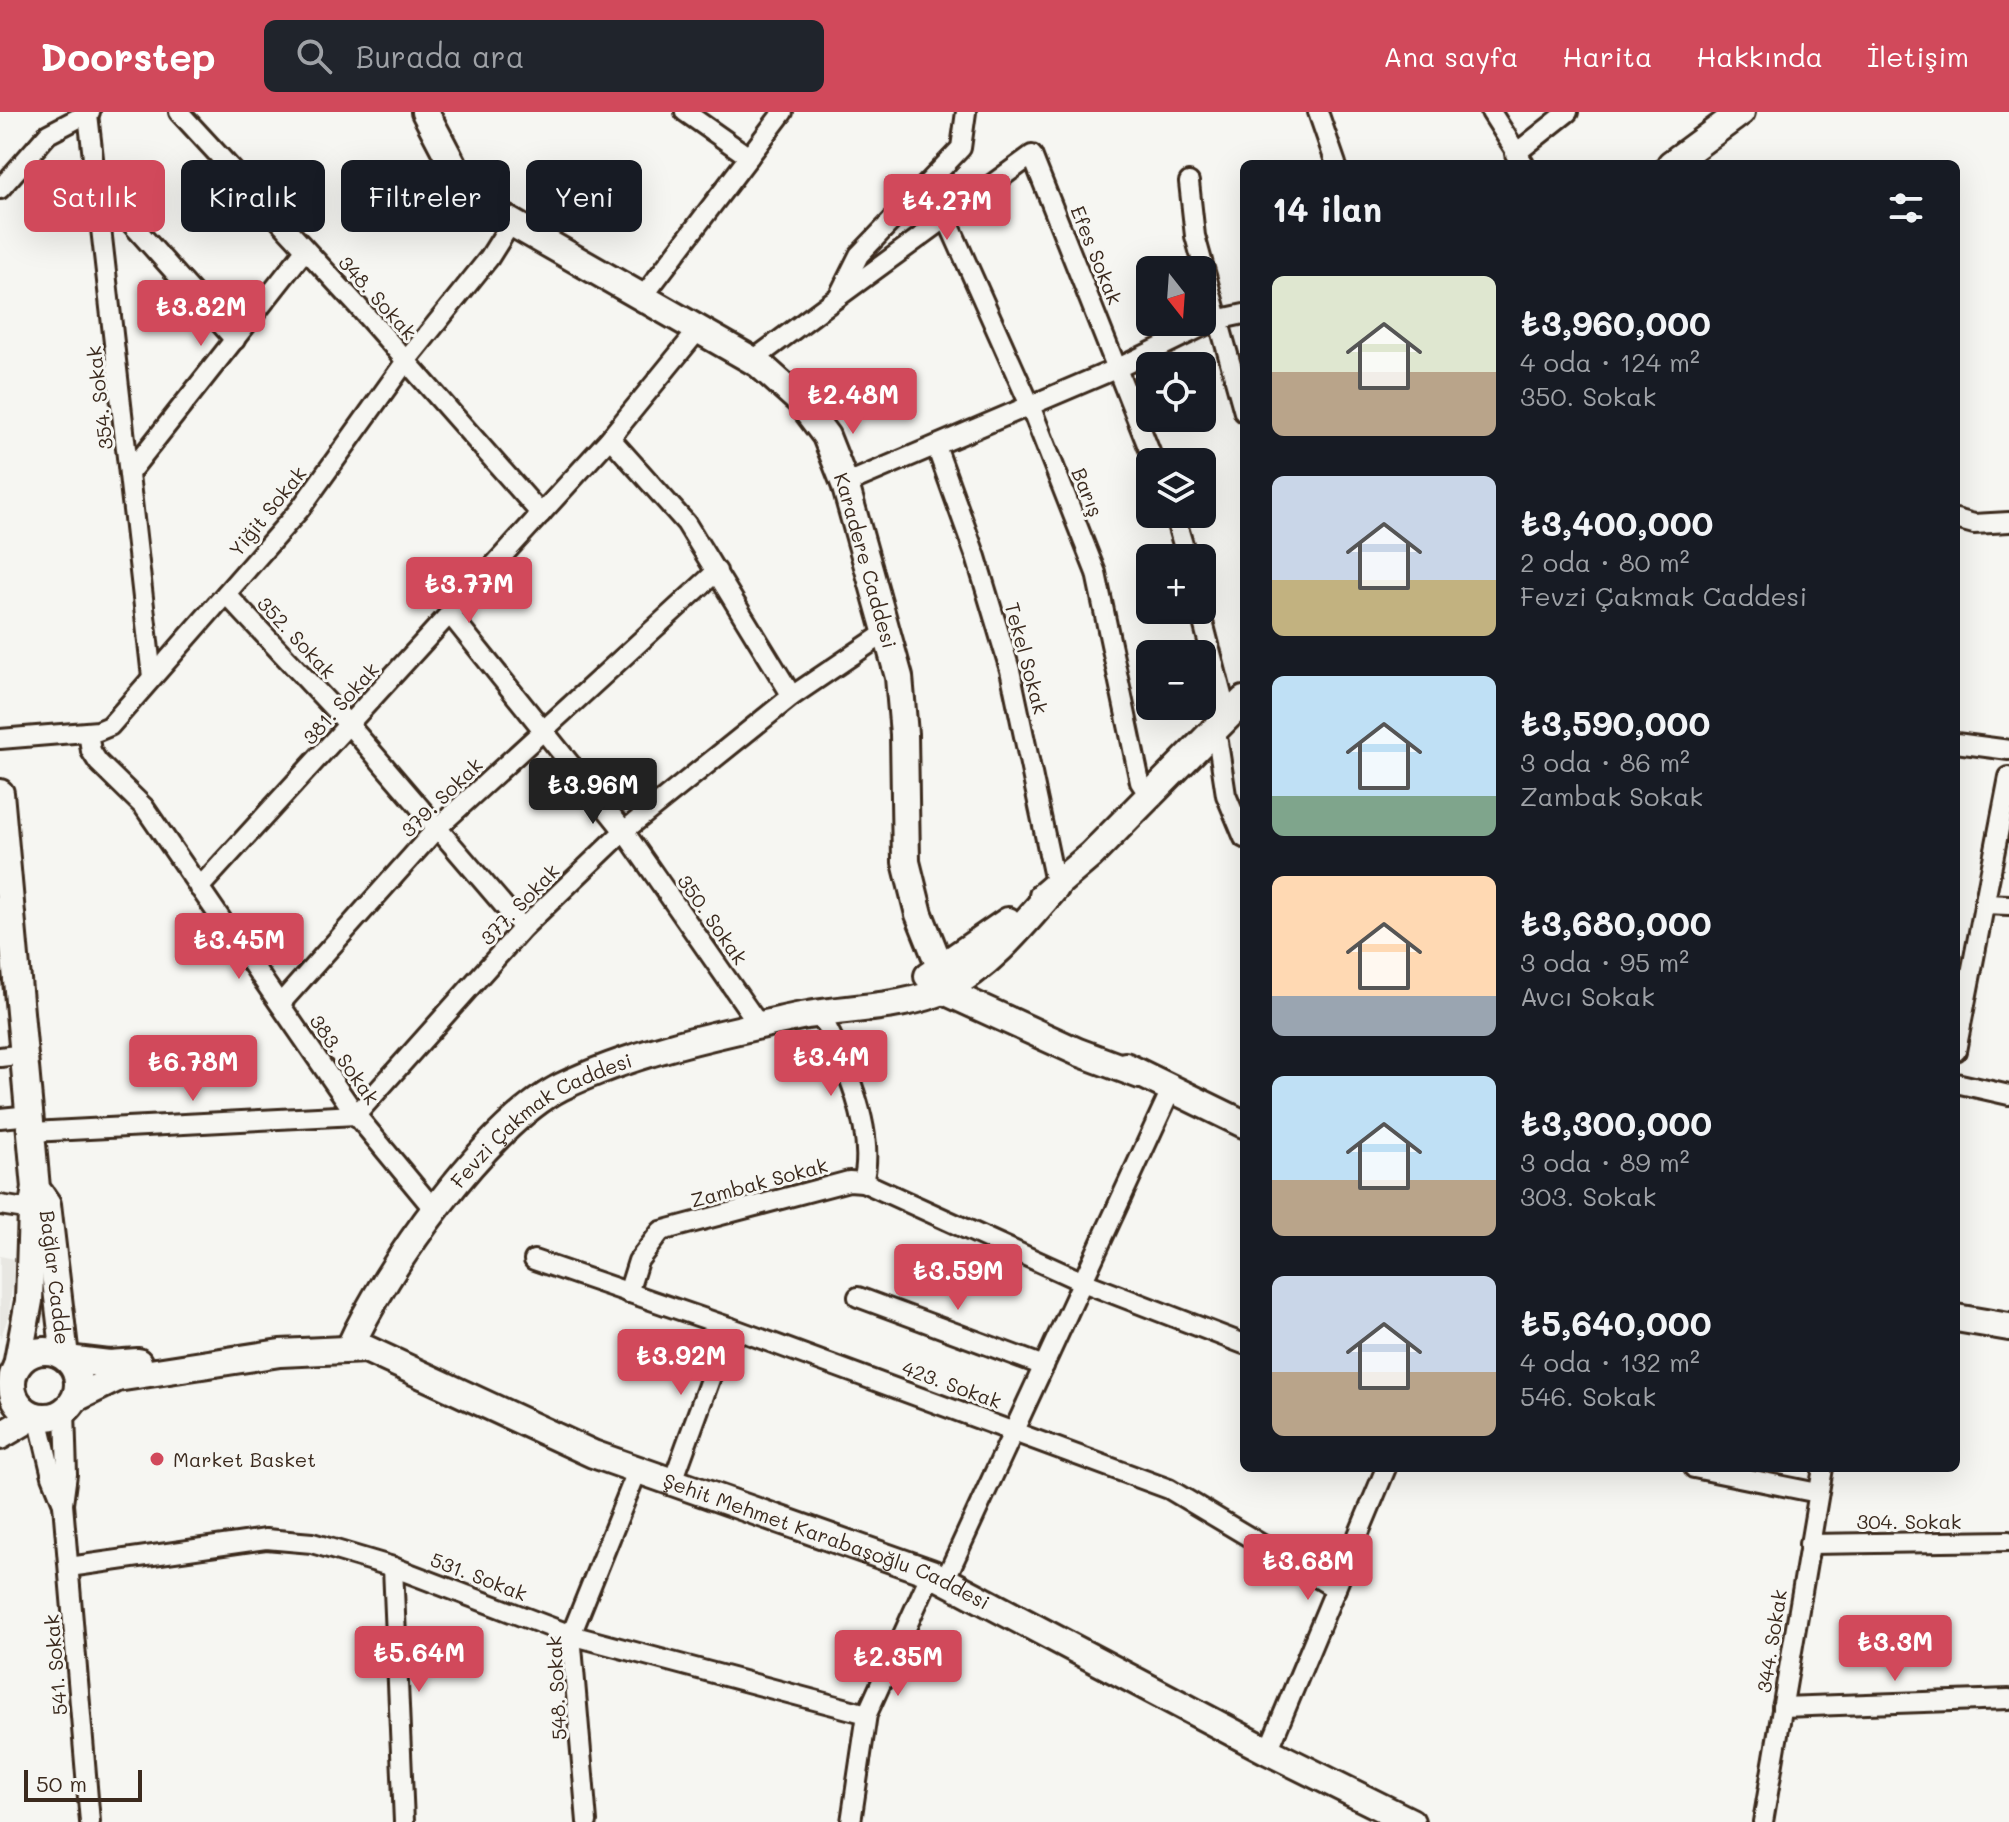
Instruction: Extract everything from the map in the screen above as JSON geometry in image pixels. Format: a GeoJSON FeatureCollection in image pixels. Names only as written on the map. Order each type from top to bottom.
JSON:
{"type":"FeatureCollection","features":[{"type":"Feature","properties":{"kind":"main road","name":"Karadere Caddesi"},"geometry":{"type":"LineString","coordinates":[[425,112],[458,175],[475,196],[511,223],[753,360],[799,400],[826,436],[845,484],[888,631],[903,702],[906,862],[919,914],[948,980]]}},
{"type":"Feature","properties":{"kind":"main road"},"geometry":{"type":"LineString","coordinates":[[1676,160],[1741,112]]}},
{"type":"Feature","properties":{"kind":"main road","name":"Fevzi Çakmak Caddesi"},"geometry":{"type":"LineString","coordinates":[[350,1347],[404,1254],[491,1145],[525,1112],[558,1089],[661,1051],[819,1012],[827,1004],[913,982],[948,980],[1056,887],[1227,716]]}},
{"type":"Feature","properties":{"kind":"main road"},"geometry":{"type":"LineString","coordinates":[[0,793],[13,1055],[32,1124],[34,1199]]}},
{"type":"Feature","properties":{"kind":"main road"},"geometry":{"type":"LineString","coordinates":[[948,980],[1078,1052],[1140,1075],[1240,1122]]}},
{"type":"Feature","properties":{"kind":"main road","name":"Bağlar Cadde"},"geometry":{"type":"LineString","coordinates":[[10,1375],[32,1265],[34,1199],[47,1204],[66,1358]]}},
{"type":"Feature","properties":{"kind":"main road"},"geometry":{"type":"LineString","coordinates":[[1960,1319],[2009,1327]]}},
{"type":"Feature","properties":{"kind":"main road"},"geometry":{"type":"LineString","coordinates":[[1960,1332],[2009,1338]]}},
{"type":"Feature","properties":{"kind":"main road","name":"Şehit Mehmet Karabaşoğlu Caddesi"},"geometry":{"type":"LineString","coordinates":[[70,1404],[117,1378],[217,1361],[350,1347],[366,1349],[406,1365],[568,1444],[938,1576],[1268,1751],[1411,1822]]}},
{"type":"Feature","properties":{"kind":"main road"},"geometry":{"type":"LineString","coordinates":[[0,1436],[36,1416],[57,1416],[70,1404],[78,1377],[66,1358],[52,1352],[36,1352],[10,1375],[15,1400],[36,1416]]}},
{"type":"Feature","properties":{"kind":"main road","name":"Şehit Mehmet Karabaşoğlu Caddesi"},"geometry":{"type":"LineString","coordinates":[[66,1358],[109,1364],[172,1359],[217,1361]]}},
{"type":"Feature","properties":{"kind":"street","name":"348. Sokak"},"geometry":{"type":"LineString","coordinates":[[179,112],[541,514]]}},
{"type":"Feature","properties":{"kind":"street"},"geometry":{"type":"LineString","coordinates":[[685,112],[749,157]]}},
{"type":"Feature","properties":{"kind":"street"},"geometry":{"type":"LineString","coordinates":[[642,298],[783,112]]}},
{"type":"Feature","properties":{"kind":"street"},"geometry":{"type":"LineString","coordinates":[[838,297],[859,255],[961,148],[966,112]]}},
{"type":"Feature","properties":{"kind":"street"},"geometry":{"type":"LineString","coordinates":[[1318,112],[1335,160]]}},
{"type":"Feature","properties":{"kind":"street"},"geometry":{"type":"LineString","coordinates":[[1491,112],[1519,159],[1568,112]]}},
{"type":"Feature","properties":{"kind":"street"},"geometry":{"type":"LineString","coordinates":[[0,189],[48,134],[89,113]]}},
{"type":"Feature","properties":{"kind":"street","name":"354. Sokak"},"geometry":{"type":"LineString","coordinates":[[89,113],[94,160]]}},
{"type":"Feature","properties":{"kind":"street","name":"Efes Sokak"},"geometry":{"type":"LineString","coordinates":[[946,217],[1032,155],[1149,448]]}},
{"type":"Feature","properties":{"kind":"street"},"geometry":{"type":"LineString","coordinates":[[1189,182],[1200,256]]}},
{"type":"Feature","properties":{"kind":"street"},"geometry":{"type":"LineString","coordinates":[[753,360],[946,217]]}},
{"type":"Feature","properties":{"kind":"street","name":"Barış"},"geometry":{"type":"LineString","coordinates":[[946,217],[1029,403],[1096,573],[1140,782],[1149,795]]}},
{"type":"Feature","properties":{"kind":"street","name":"Yiğit Sokak"},"geometry":{"type":"LineString","coordinates":[[0,739],[88,732],[110,726],[300,509],[406,361],[489,258],[511,223]]}},
{"type":"Feature","properties":{"kind":"street","name":"354. Sokak"},"geometry":{"type":"LineString","coordinates":[[102,232],[152,677]]}},
{"type":"Feature","properties":{"kind":"street"},"geometry":{"type":"LineString","coordinates":[[139,232],[235,340]]}},
{"type":"Feature","properties":{"kind":"street"},"geometry":{"type":"LineString","coordinates":[[130,472],[305,250]]}},
{"type":"Feature","properties":{"kind":"street"},"geometry":{"type":"LineString","coordinates":[[1240,315],[1216,320],[1240,399]]}},
{"type":"Feature","properties":{"kind":"street","name":"381. Sokak"},"geometry":{"type":"LineString","coordinates":[[199,888],[610,438],[699,329]]}},
{"type":"Feature","properties":{"kind":"street"},"geometry":{"type":"LineString","coordinates":[[845,484],[1029,403],[1118,368],[1183,336]]}},
{"type":"Feature","properties":{"kind":"street"},"geometry":{"type":"LineString","coordinates":[[610,438],[686,523],[792,696]]}},
{"type":"Feature","properties":{"kind":"street","name":"Tekel Sokak"},"geometry":{"type":"LineString","coordinates":[[936,446],[976,557],[1010,670],[1056,887]]}},
{"type":"Feature","properties":{"kind":"street"},"geometry":{"type":"LineString","coordinates":[[1960,520],[1974,524],[2009,522]]}},
{"type":"Feature","properties":{"kind":"street","name":"379. Sokak"},"geometry":{"type":"LineString","coordinates":[[280,1004],[437,828],[717,571]]}},
{"type":"Feature","properties":{"kind":"street","name":"352. Sokak"},"geometry":{"type":"LineString","coordinates":[[226,594],[350,726],[523,928]]}},
{"type":"Feature","properties":{"kind":"street","name":"350. Sokak"},"geometry":{"type":"LineString","coordinates":[[450,614],[624,831],[759,1025]]}},
{"type":"Feature","properties":{"kind":"street"},"geometry":{"type":"LineString","coordinates":[[1204,624],[1227,716],[1218,742],[1226,795],[1240,823]]}},
{"type":"Feature","properties":{"kind":"street","name":"377. Sokak"},"geometry":{"type":"LineString","coordinates":[[356,1115],[523,928],[624,831],[792,696],[859,647],[888,631]]}},
{"type":"Feature","properties":{"kind":"street","name":"383. Sokak"},"geometry":{"type":"LineString","coordinates":[[88,732],[91,751],[98,762],[144,807],[356,1115],[436,1212]]}},
{"type":"Feature","properties":{"kind":"street"},"geometry":{"type":"LineString","coordinates":[[1960,744],[2009,750]]}},
{"type":"Feature","properties":{"kind":"street"},"geometry":{"type":"LineString","coordinates":[[1960,1030],[2009,777]]}},
{"type":"Feature","properties":{"kind":"street"},"geometry":{"type":"LineString","coordinates":[[1984,904],[2009,905]]}},
{"type":"Feature","properties":{"kind":"street"},"geometry":{"type":"LineString","coordinates":[[819,1012],[869,1146],[863,1182],[1083,1282],[1240,1342]]}},
{"type":"Feature","properties":{"kind":"street"},"geometry":{"type":"LineString","coordinates":[[1960,1084],[2009,1095]]}},
{"type":"Feature","properties":{"kind":"street"},"geometry":{"type":"LineString","coordinates":[[851,1822],[867,1714],[1014,1430],[1171,1090]]}},
{"type":"Feature","properties":{"kind":"street"},"geometry":{"type":"LineString","coordinates":[[0,1118],[32,1124],[356,1115]]}},
{"type":"Feature","properties":{"kind":"street","name":"Zambak Sokak"},"geometry":{"type":"LineString","coordinates":[[628,1293],[638,1261],[661,1231],[849,1181],[863,1182]]}},
{"type":"Feature","properties":{"kind":"street"},"geometry":{"type":"LineString","coordinates":[[0,1205],[34,1199]]}},
{"type":"Feature","properties":{"kind":"street","name":"423. Sokak"},"geometry":{"type":"LineString","coordinates":[[534,1260],[729,1327],[1169,1489],[1336,1589]]}},
{"type":"Feature","properties":{"kind":"street"},"geometry":{"type":"LineString","coordinates":[[858,1297],[1044,1366]]}},
{"type":"Feature","properties":{"kind":"street"},"geometry":{"type":"LineString","coordinates":[[673,1481],[729,1327]]}},
{"type":"Feature","properties":{"kind":"street"},"geometry":{"type":"LineString","coordinates":[[63,1504],[70,1404]]}},
{"type":"Feature","properties":{"kind":"street"},"geometry":{"type":"LineString","coordinates":[[36,1416],[63,1504]]}},
{"type":"Feature","properties":{"kind":"street","name":"548. Sokak"},"geometry":{"type":"LineString","coordinates":[[587,1822],[571,1635],[638,1469]]}},
{"type":"Feature","properties":{"kind":"street"},"geometry":{"type":"LineString","coordinates":[[1268,1751],[1384,1472]]}},
{"type":"Feature","properties":{"kind":"street"},"geometry":{"type":"LineString","coordinates":[[1714,1472],[1818,1493]]}},
{"type":"Feature","properties":{"kind":"street","name":"344. Sokak"},"geometry":{"type":"LineString","coordinates":[[1763,1822],[1822,1472]]}},
{"type":"Feature","properties":{"kind":"street","name":"541. Sokak"},"geometry":{"type":"LineString","coordinates":[[63,1504],[90,1822]]}},
{"type":"Feature","properties":{"kind":"street","name":"531. Sokak"},"geometry":{"type":"LineString","coordinates":[[69,1567],[266,1539],[312,1543],[393,1567],[571,1635],[867,1714]]}},
{"type":"Feature","properties":{"kind":"street","name":"304. Sokak"},"geometry":{"type":"LineString","coordinates":[[1809,1544],[2009,1541]]}},
{"type":"Feature","properties":{"kind":"street"},"geometry":{"type":"LineString","coordinates":[[393,1567],[404,1822]]}},
{"type":"Feature","properties":{"kind":"street"},"geometry":{"type":"LineString","coordinates":[[1782,1707],[2009,1699]]}},
{"type":"Feature","properties":{"kind":"shaded area"},"geometry":{"type":"Polygon","coordinates":[[[0,1256],[15,1259],[9,1315],[0,1339],[0,1256]]]}},
{"type":"Feature","properties":{"kind":"place","name":"Market Basket"},"geometry":{"type":"Point","coordinates":[157,1459]}}]}
